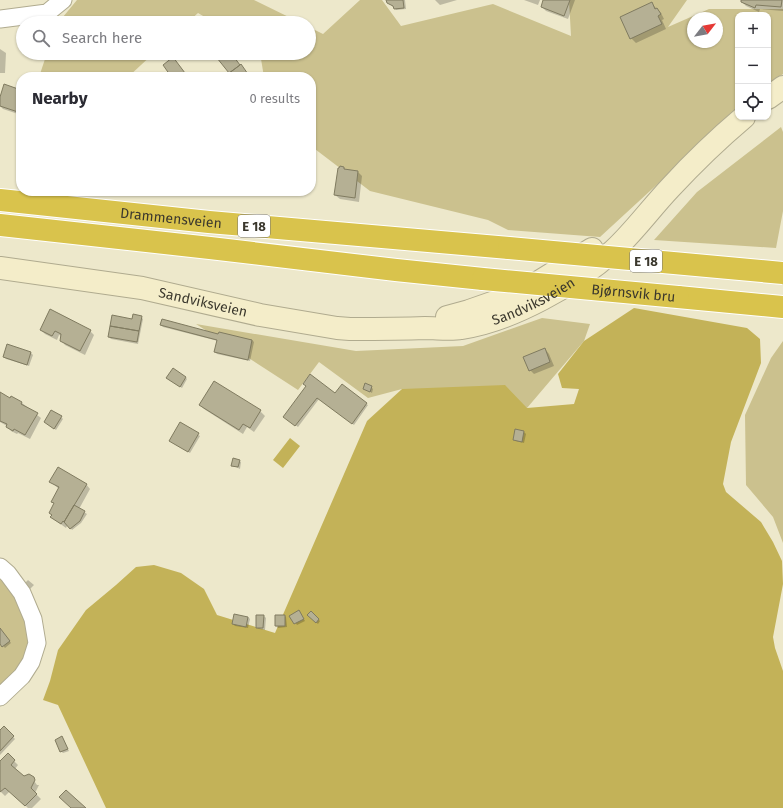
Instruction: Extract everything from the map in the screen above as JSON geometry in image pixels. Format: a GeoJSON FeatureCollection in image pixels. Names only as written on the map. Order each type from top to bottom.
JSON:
{"type":"FeatureCollection","features":[{"type":"Feature","properties":{"kind":"highway","name":"Drammensveien"},"geometry":{"type":"LineString","coordinates":[[0,200],[209,222],[783,273]]}},
{"type":"Feature","properties":{"kind":"highway","name":"Drammensveien"},"geometry":{"type":"LineString","coordinates":[[0,225],[483,279]]}},
{"type":"Feature","properties":{"kind":"highway","name":"Bjørnsvik bru"},"geometry":{"type":"LineString","coordinates":[[483,279],[783,307]]}},
{"type":"Feature","properties":{"kind":"main road"},"geometry":{"type":"LineString","coordinates":[[771,96],[783,87]]}},
{"type":"Feature","properties":{"kind":"main road","name":"Sandviksveien"},"geometry":{"type":"LineString","coordinates":[[0,268],[142,288],[260,315],[314,325],[350,329],[407,328],[481,308],[515,295],[596,246],[670,188],[741,120]]}},
{"type":"Feature","properties":{"kind":"street"},"geometry":{"type":"LineString","coordinates":[[24,16],[47,13],[63,0]]}},
{"type":"Feature","properties":{"kind":"street"},"geometry":{"type":"LineString","coordinates":[[0,19],[16,17]]}},
{"type":"Feature","properties":{"kind":"street"},"geometry":{"type":"LineString","coordinates":[[0,567],[8,574],[22,594],[33,619],[37,643],[31,662],[22,676],[0,697]]}},
{"type":"Feature","properties":{"kind":"shaded area"},"geometry":{"type":"Polygon","coordinates":[[[77,0],[254,0],[287,16],[203,16],[198,13],[195,16],[64,16],[77,0]]]}},
{"type":"Feature","properties":{"kind":"shaded area"},"geometry":{"type":"Polygon","coordinates":[[[360,0],[382,0],[401,26],[493,4],[571,36],[569,0],[687,0],[668,27],[687,19],[687,48],[723,48],[723,12],[702,12],[709,9],[783,9],[783,74],[771,83],[771,12],[735,12],[735,113],[600,237],[508,230],[488,220],[370,191],[316,150],[316,72],[263,72],[261,60],[316,60],[316,30],[323,34],[360,0]]]}},
{"type":"Feature","properties":{"kind":"shaded area"},"geometry":{"type":"Polygon","coordinates":[[[45,60],[146,60],[133,72],[41,72],[45,60]]]}},
{"type":"Feature","properties":{"kind":"shaded area"},"geometry":{"type":"Polygon","coordinates":[[[781,127],[783,132],[783,211],[776,248],[654,240],[697,192],[781,127]]]}},
{"type":"Feature","properties":{"kind":"shaded area"},"geometry":{"type":"Polygon","coordinates":[[[634,308],[747,328],[760,339],[761,363],[731,442],[723,484],[726,492],[761,522],[782,561],[783,584],[773,637],[783,671],[783,808],[106,808],[58,705],[43,700],[50,681],[58,650],[86,610],[136,567],[154,565],[181,573],[204,589],[217,615],[275,633],[367,421],[402,389],[505,385],[527,408],[574,404],[579,389],[562,388],[558,374],[584,341],[634,308]]]}},
{"type":"Feature","properties":{"kind":"shaded area"},"geometry":{"type":"Polygon","coordinates":[[[542,318],[590,324],[584,341],[527,408],[402,389],[368,398],[319,362],[298,390],[196,324],[356,351],[463,346],[542,318]]]}},
{"type":"Feature","properties":{"kind":"shaded area"},"geometry":{"type":"Polygon","coordinates":[[[783,341],[783,543],[773,517],[746,485],[745,415],[771,358],[783,341]]]}},
{"type":"Feature","properties":{"kind":"shaded area"},"geometry":{"type":"Polygon","coordinates":[[[290,438],[300,446],[283,468],[273,460],[290,438]]]}},
{"type":"Feature","properties":{"kind":"shaded area"},"geometry":{"type":"Polygon","coordinates":[[[0,577],[17,600],[25,621],[29,646],[24,665],[0,689],[0,577]]]}},
{"type":"Feature","properties":{"kind":"building"},"geometry":{"type":"Polygon","coordinates":[[[386,0],[403,0],[404,8],[394,9],[393,6],[387,3],[386,0]]]}},
{"type":"Feature","properties":{"kind":"building"},"geometry":{"type":"Polygon","coordinates":[[[543,0],[570,0],[564,16],[541,7],[543,0]]]}},
{"type":"Feature","properties":{"kind":"building"},"geometry":{"type":"Polygon","coordinates":[[[741,0],[782,0],[781,7],[756,5],[755,8],[741,2],[741,0]]]}},
{"type":"Feature","properties":{"kind":"building"},"geometry":{"type":"Polygon","coordinates":[[[652,2],[655,9],[657,8],[661,14],[658,16],[662,24],[630,39],[620,17],[652,2]]]}},
{"type":"Feature","properties":{"kind":"building"},"geometry":{"type":"Polygon","coordinates":[[[169,60],[175,60],[184,72],[168,72],[163,65],[169,60]]]}},
{"type":"Feature","properties":{"kind":"building"},"geometry":{"type":"Polygon","coordinates":[[[219,60],[236,60],[240,65],[228,72],[219,60]]]}},
{"type":"Feature","properties":{"kind":"building"},"geometry":{"type":"Polygon","coordinates":[[[241,64],[247,72],[231,72],[241,64]]]}},
{"type":"Feature","properties":{"kind":"building"},"geometry":{"type":"Polygon","coordinates":[[[4,84],[16,88],[16,111],[0,106],[0,97],[4,84]]]}},
{"type":"Feature","properties":{"kind":"building"},"geometry":{"type":"Polygon","coordinates":[[[340,166],[344,167],[344,169],[358,171],[355,198],[334,195],[338,168],[340,166]]]}},
{"type":"Feature","properties":{"kind":"building"},"geometry":{"type":"Polygon","coordinates":[[[50,309],[91,330],[80,351],[60,341],[61,334],[55,331],[52,336],[40,330],[50,309]]]}},
{"type":"Feature","properties":{"kind":"building"},"geometry":{"type":"Polygon","coordinates":[[[133,314],[142,316],[139,331],[110,326],[112,315],[132,319],[133,314]]]}},
{"type":"Feature","properties":{"kind":"building"},"geometry":{"type":"Polygon","coordinates":[[[162,319],[218,334],[219,332],[252,340],[248,360],[214,352],[217,340],[160,325],[162,319]]]}},
{"type":"Feature","properties":{"kind":"building"},"geometry":{"type":"Polygon","coordinates":[[[110,326],[139,331],[137,342],[108,337],[110,326]]]}},
{"type":"Feature","properties":{"kind":"building"},"geometry":{"type":"Polygon","coordinates":[[[7,344],[31,352],[27,365],[3,357],[7,344]]]}},
{"type":"Feature","properties":{"kind":"building"},"geometry":{"type":"Polygon","coordinates":[[[545,348],[550,362],[529,371],[523,357],[545,348]]]}},
{"type":"Feature","properties":{"kind":"building"},"geometry":{"type":"Polygon","coordinates":[[[173,368],[186,377],[180,387],[166,378],[173,368]]]}},
{"type":"Feature","properties":{"kind":"building"},"geometry":{"type":"Polygon","coordinates":[[[310,374],[335,393],[342,384],[367,403],[352,424],[317,398],[295,426],[283,417],[306,386],[303,384],[310,374]]]}},
{"type":"Feature","properties":{"kind":"building"},"geometry":{"type":"Polygon","coordinates":[[[214,381],[261,410],[250,428],[243,424],[239,430],[199,405],[214,381]]]}},
{"type":"Feature","properties":{"kind":"building"},"geometry":{"type":"Polygon","coordinates":[[[365,383],[372,386],[370,392],[363,389],[365,383]]]}},
{"type":"Feature","properties":{"kind":"building"},"geometry":{"type":"Polygon","coordinates":[[[0,392],[10,398],[11,396],[22,402],[21,404],[38,413],[25,435],[14,429],[13,431],[6,427],[7,424],[0,421],[0,392]]]}},
{"type":"Feature","properties":{"kind":"building"},"geometry":{"type":"Polygon","coordinates":[[[51,410],[62,416],[54,429],[44,422],[51,410]]]}},
{"type":"Feature","properties":{"kind":"building"},"geometry":{"type":"Polygon","coordinates":[[[180,422],[199,433],[188,452],[169,441],[180,422]]]}},
{"type":"Feature","properties":{"kind":"building"},"geometry":{"type":"Polygon","coordinates":[[[515,429],[524,431],[522,442],[513,440],[515,429]]]}},
{"type":"Feature","properties":{"kind":"building"},"geometry":{"type":"Polygon","coordinates":[[[233,458],[240,460],[238,467],[231,466],[233,458]]]}},
{"type":"Feature","properties":{"kind":"building"},"geometry":{"type":"Polygon","coordinates":[[[58,467],[87,484],[64,522],[63,521],[61,524],[50,517],[52,515],[49,513],[54,503],[51,502],[59,487],[49,482],[58,467]]]}},
{"type":"Feature","properties":{"kind":"building"},"geometry":{"type":"Polygon","coordinates":[[[74,505],[85,511],[80,521],[70,529],[64,522],[74,505]]]}},
{"type":"Feature","properties":{"kind":"building"},"geometry":{"type":"Polygon","coordinates":[[[299,610],[304,619],[294,624],[289,616],[299,610]]]}},
{"type":"Feature","properties":{"kind":"building"},"geometry":{"type":"Polygon","coordinates":[[[311,611],[319,619],[316,623],[307,615],[311,611]]]}},
{"type":"Feature","properties":{"kind":"building"},"geometry":{"type":"Polygon","coordinates":[[[234,614],[248,617],[246,627],[232,624],[234,614]]]}},
{"type":"Feature","properties":{"kind":"building"},"geometry":{"type":"Polygon","coordinates":[[[256,615],[264,615],[263,628],[256,628],[256,615]]]}},
{"type":"Feature","properties":{"kind":"building"},"geometry":{"type":"Polygon","coordinates":[[[275,615],[285,615],[285,626],[275,626],[275,615]]]}},
{"type":"Feature","properties":{"kind":"building"},"geometry":{"type":"Polygon","coordinates":[[[0,628],[10,641],[2,647],[0,644],[0,628]]]}},
{"type":"Feature","properties":{"kind":"building"},"geometry":{"type":"Polygon","coordinates":[[[4,726],[14,736],[0,751],[0,730],[4,726]]]}},
{"type":"Feature","properties":{"kind":"building"},"geometry":{"type":"Polygon","coordinates":[[[62,736],[68,749],[60,752],[55,740],[62,736]]]}},
{"type":"Feature","properties":{"kind":"building"},"geometry":{"type":"Polygon","coordinates":[[[8,753],[15,760],[11,765],[24,776],[29,774],[34,777],[35,780],[31,788],[37,794],[25,806],[5,788],[0,792],[0,761],[8,753]]]}},
{"type":"Feature","properties":{"kind":"building"},"geometry":{"type":"Polygon","coordinates":[[[66,790],[86,808],[71,808],[59,797],[66,790]]]}}]}
